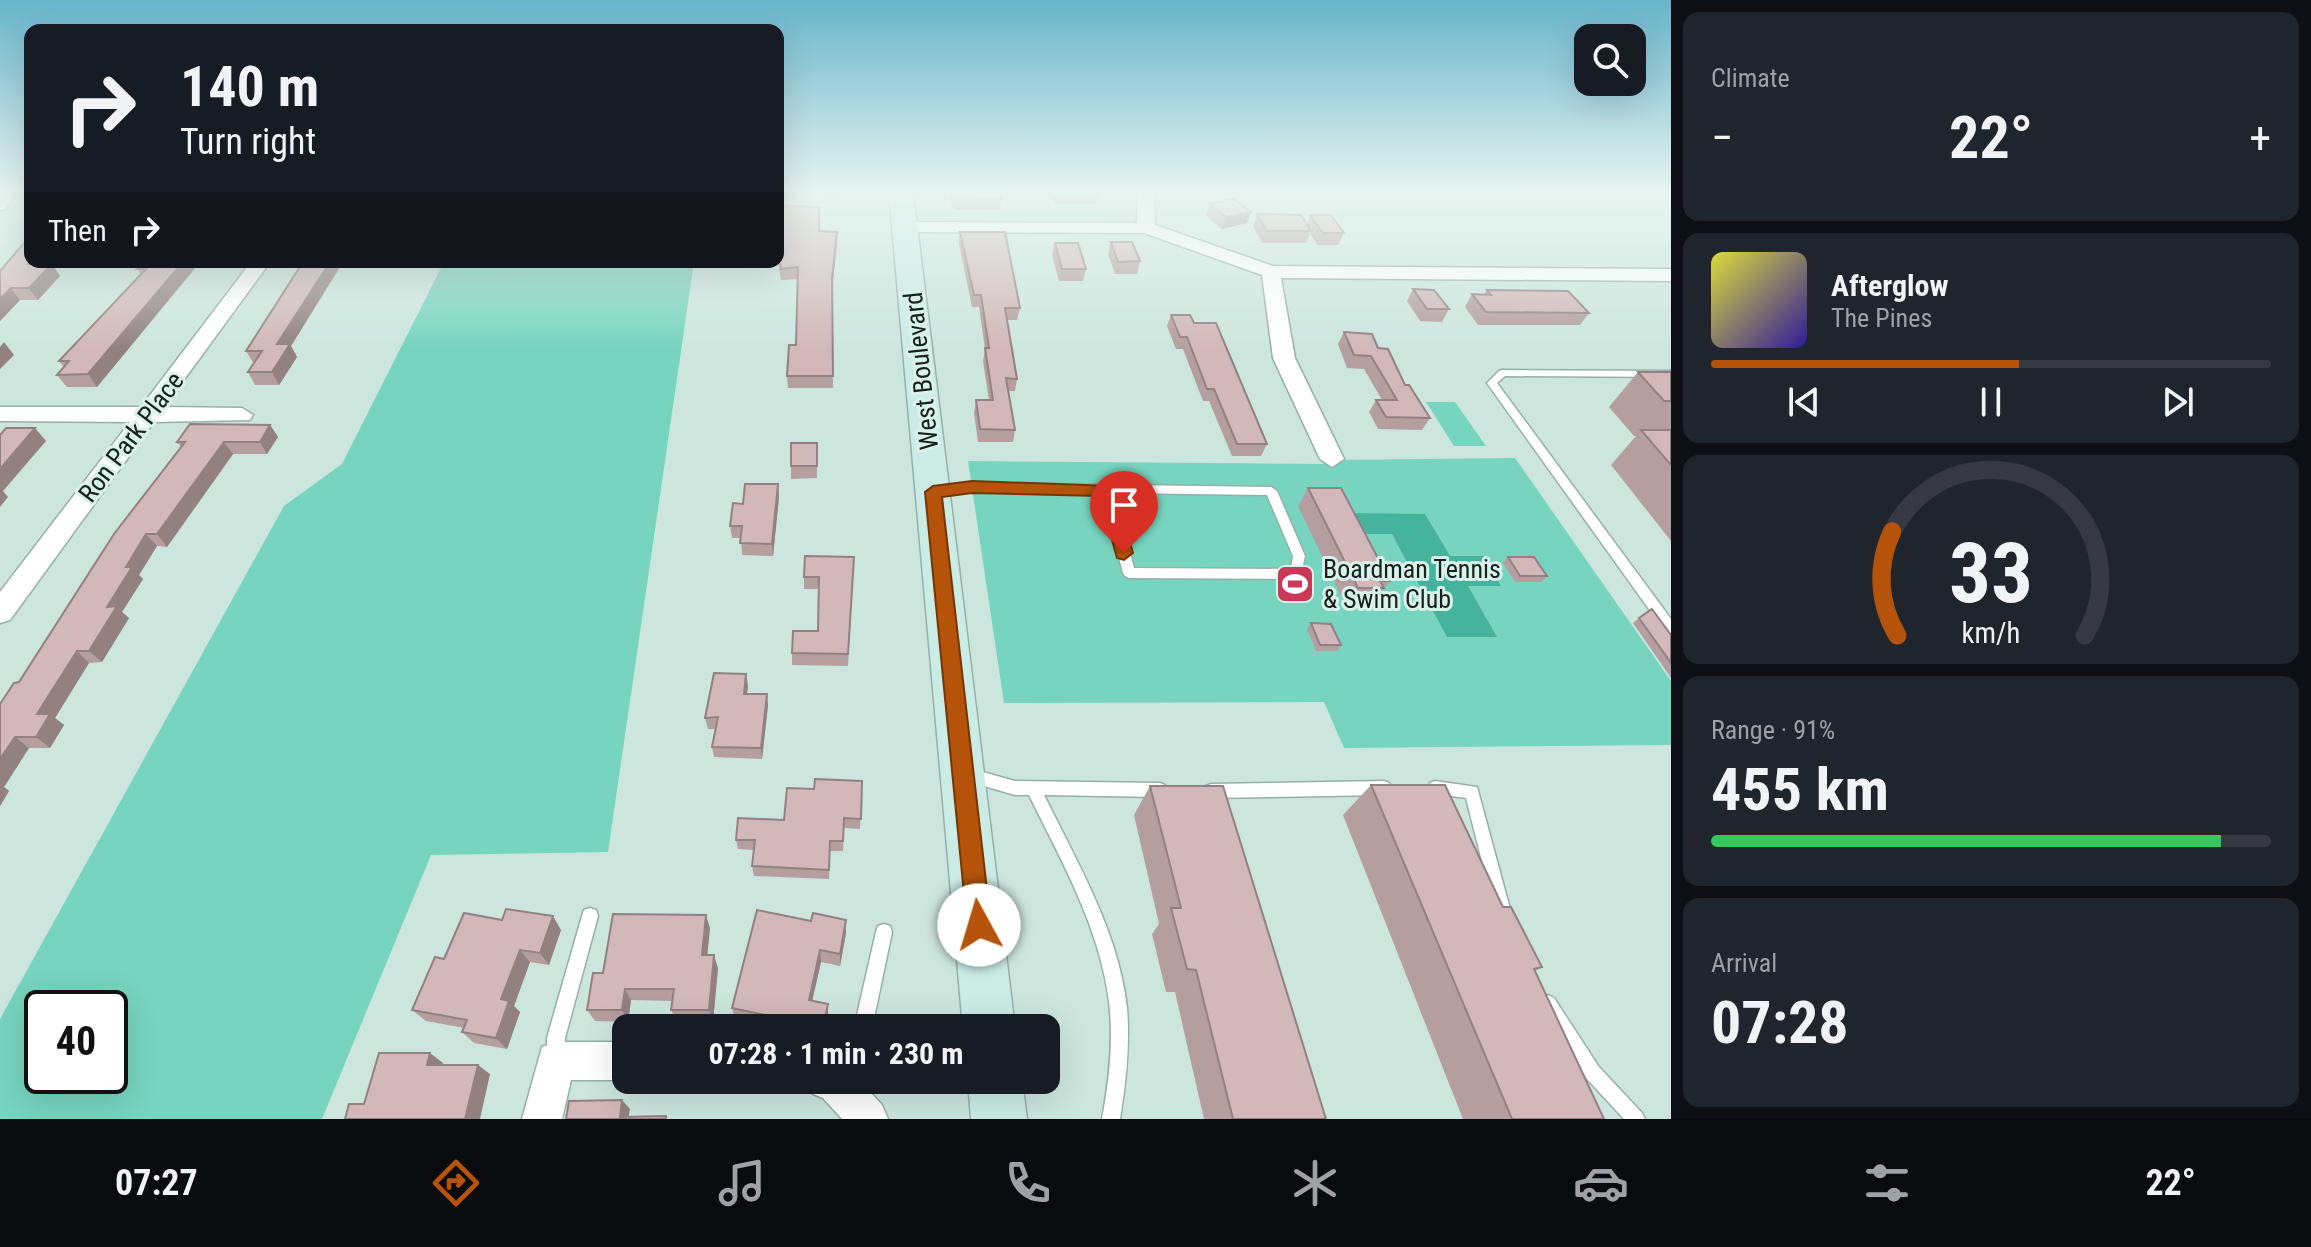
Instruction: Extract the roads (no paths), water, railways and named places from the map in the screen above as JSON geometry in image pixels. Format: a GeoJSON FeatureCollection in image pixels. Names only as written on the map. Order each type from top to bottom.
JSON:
{"type":"FeatureCollection","features":[{"type":"Feature","properties":{"kind":"street","name":"West Boulevard"},"geometry":{"type":"LineString","coordinates":[[907,244],[988,1014]]}},
{"type":"Feature","properties":{"kind":"street"},"geometry":{"type":"LineString","coordinates":[[1192,244],[1271,272],[1671,275]]}},
{"type":"Feature","properties":{"kind":"street","name":"Ron Park Place"},"geometry":{"type":"LineString","coordinates":[[0,612],[257,268]]}},
{"type":"Feature","properties":{"kind":"street"},"geometry":{"type":"LineString","coordinates":[[1271,272],[1284,358],[1332,459]]}},
{"type":"Feature","properties":{"kind":"street"},"geometry":{"type":"LineString","coordinates":[[0,414],[242,415]]}},
{"type":"Feature","properties":{"kind":"street"},"geometry":{"type":"LineString","coordinates":[[542,1119],[556,1061],[612,1061]]}},
{"type":"Feature","properties":{"kind":"street"},"geometry":{"type":"LineString","coordinates":[[996,1094],[999,1119]]}},
{"type":"Feature","properties":{"kind":"lane"},"geometry":{"type":"LineString","coordinates":[[1671,374],[1502,373],[1492,383],[1671,629]]}},
{"type":"Feature","properties":{"kind":"lane"},"geometry":{"type":"LineString","coordinates":[[933,492],[972,487],[1271,491],[1299,556],[1296,574],[1129,573],[1107,491]]}},
{"type":"Feature","properties":{"kind":"lane"},"geometry":{"type":"LineString","coordinates":[[963,774],[1015,788],[1189,791],[1405,788],[1472,792],[1483,843],[1509,925]]}},
{"type":"Feature","properties":{"kind":"lane"},"geometry":{"type":"LineString","coordinates":[[1033,788],[1086,895],[1116,993],[1117,1084],[1111,1119]]}},
{"type":"Feature","properties":{"kind":"lane"},"geometry":{"type":"LineString","coordinates":[[556,1061],[556,1038],[590,916]]}},
{"type":"Feature","properties":{"kind":"lane"},"geometry":{"type":"LineString","coordinates":[[866,1014],[884,932]]}},
{"type":"Feature","properties":{"kind":"lane"},"geometry":{"type":"LineString","coordinates":[[1542,991],[1593,1073],[1636,1119]]}},
{"type":"Feature","properties":{"kind":"place","name":"Boardman Tennis & Swim Club"},"geometry":{"type":"Point","coordinates":[1295,584]}}]}
